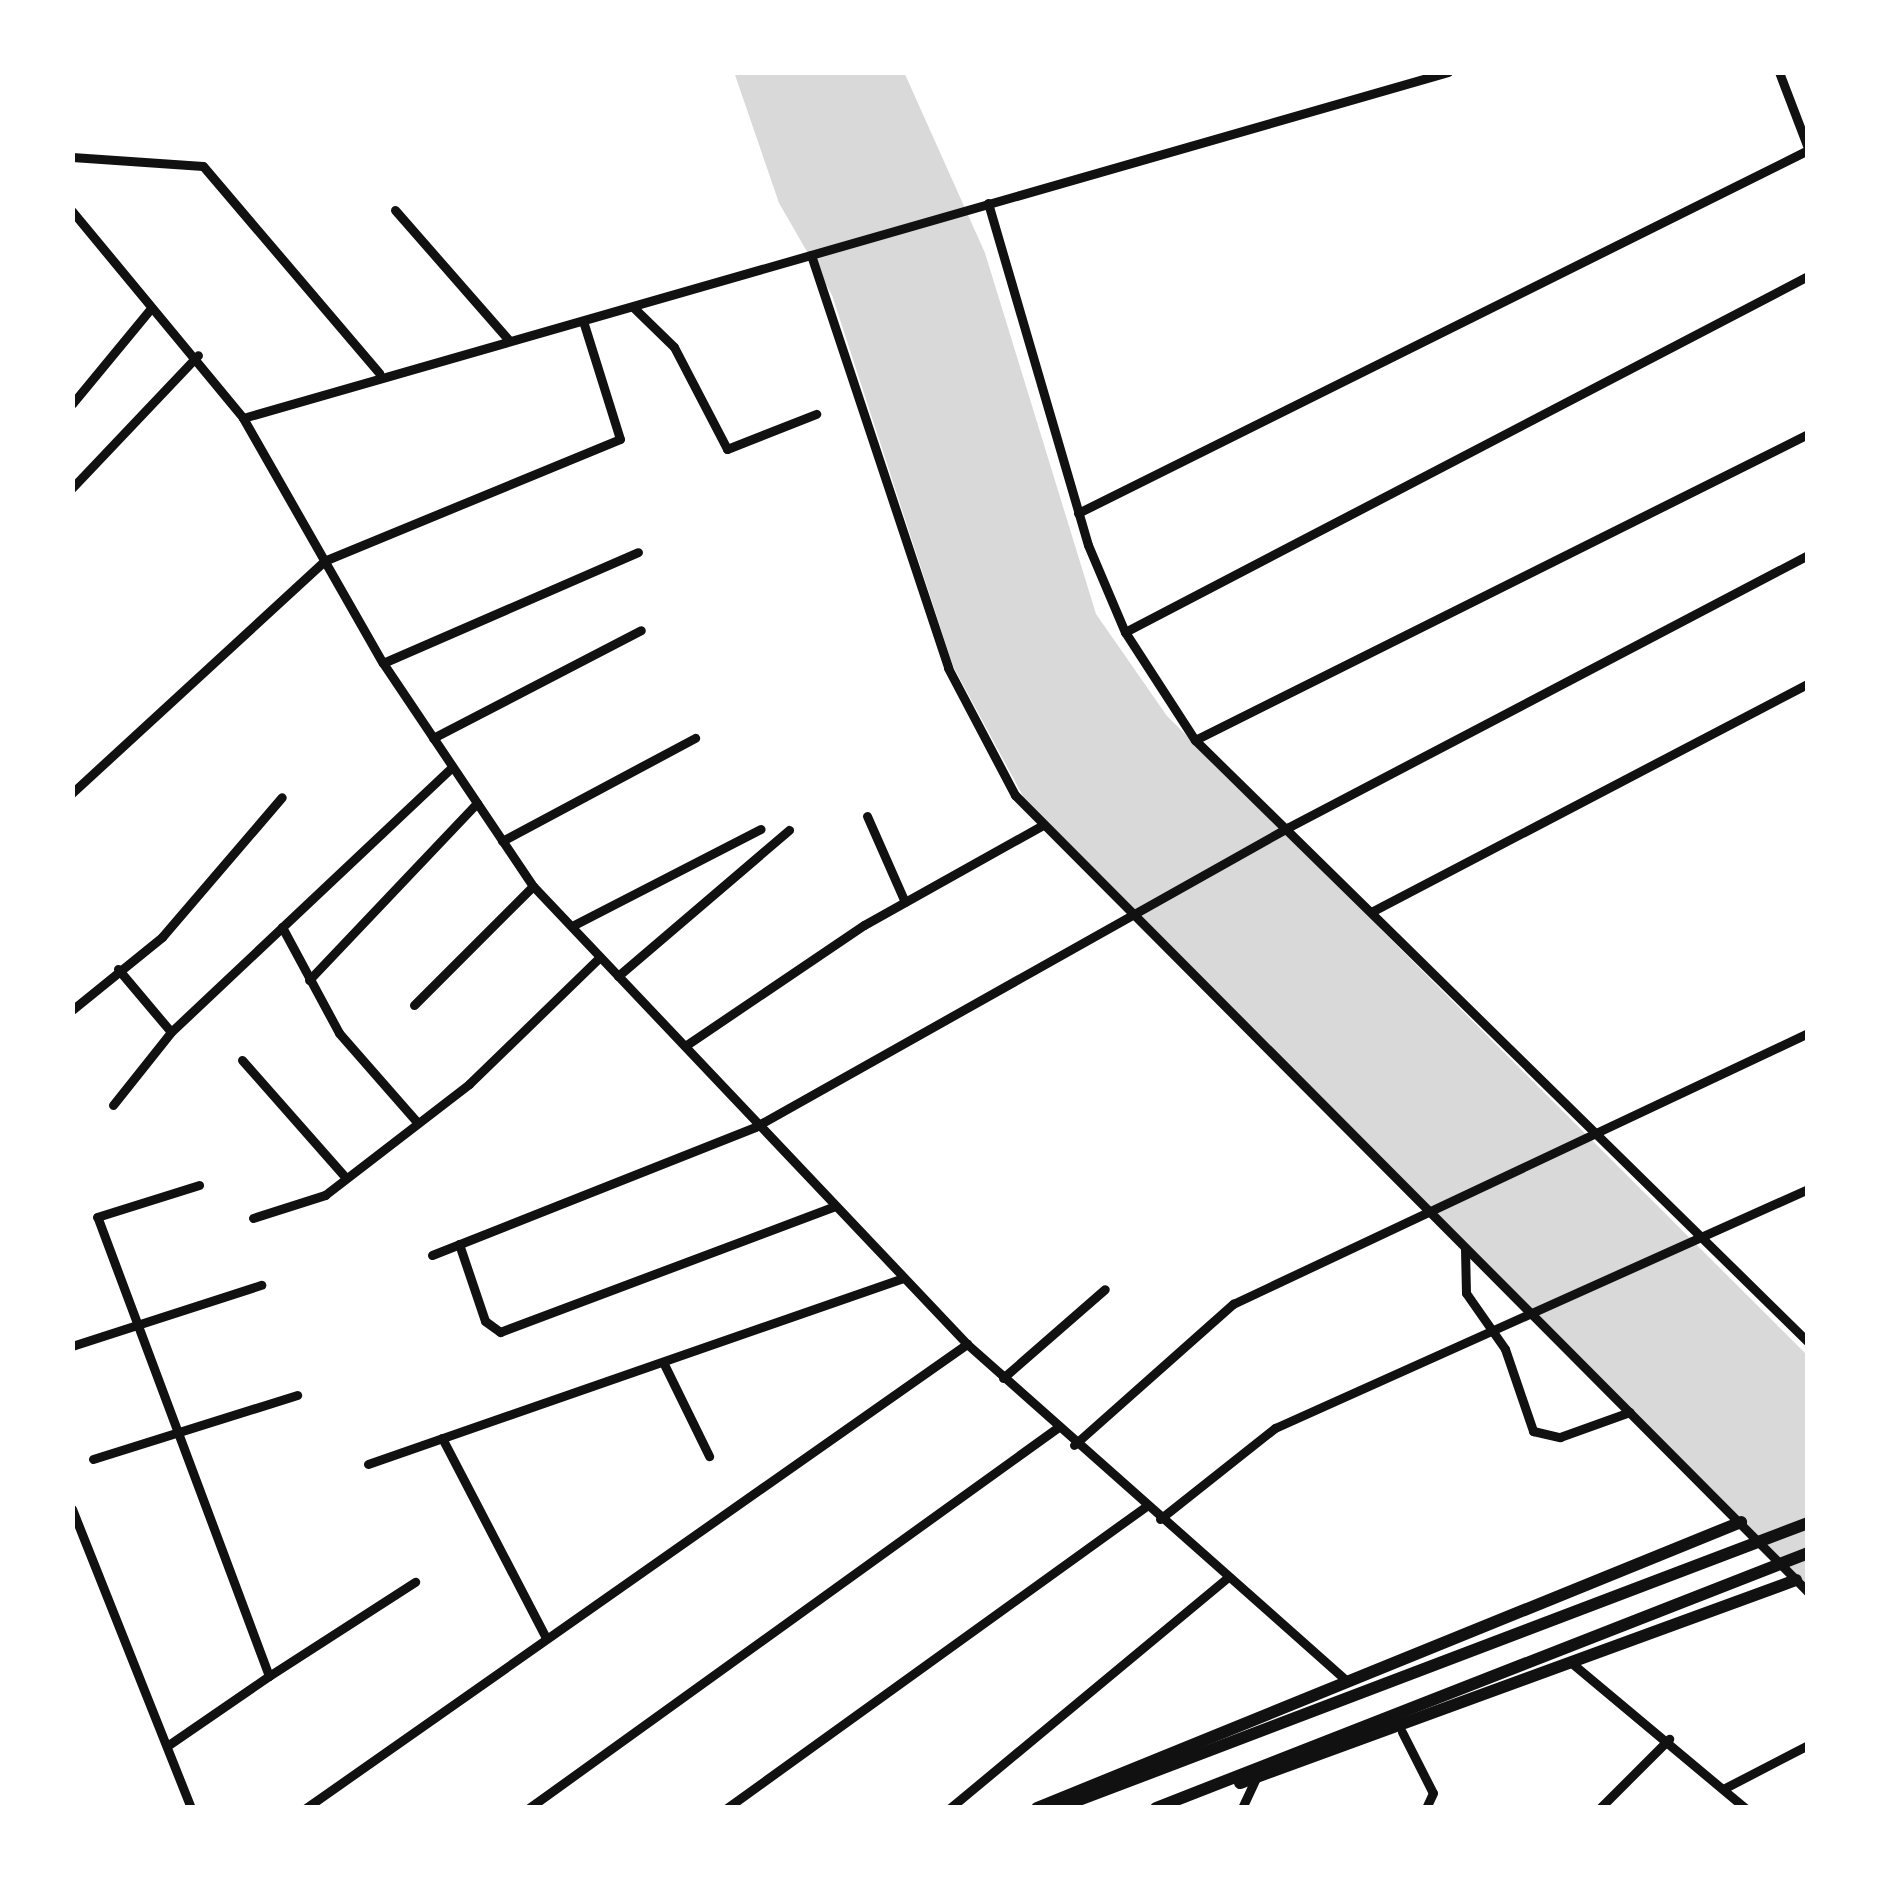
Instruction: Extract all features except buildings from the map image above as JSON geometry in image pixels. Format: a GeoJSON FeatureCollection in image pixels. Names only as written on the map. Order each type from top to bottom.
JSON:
{"type":"FeatureCollection","features":[{"type":"Feature","properties":{"kind":"main road"},"geometry":{"type":"LineString","coordinates":[[1037,1808],[1741,1522]]}},
{"type":"Feature","properties":{"kind":"main road"},"geometry":{"type":"LineString","coordinates":[[1058,1808],[1808,1523]]}},
{"type":"Feature","properties":{"kind":"main road"},"geometry":{"type":"LineString","coordinates":[[1158,1808],[1808,1553]]}},
{"type":"Feature","properties":{"kind":"main road"},"geometry":{"type":"LineString","coordinates":[[1158,1808],[1402,1732],[1796,1580]]}},
{"type":"Feature","properties":{"kind":"street"},"geometry":{"type":"LineString","coordinates":[[243,418],[379,373],[633,307],[1448,72]]}},
{"type":"Feature","properties":{"kind":"street"},"geometry":{"type":"LineString","coordinates":[[1078,513],[1808,149],[1779,72]]}},
{"type":"Feature","properties":{"kind":"street"},"geometry":{"type":"LineString","coordinates":[[72,157],[203,166],[379,373]]}},
{"type":"Feature","properties":{"kind":"street"},"geometry":{"type":"LineString","coordinates":[[988,203],[1078,513],[1125,632],[1196,740],[1592,1129],[1705,1233],[1808,1342]]}},
{"type":"Feature","properties":{"kind":"street"},"geometry":{"type":"LineString","coordinates":[[395,210],[508,339]]}},
{"type":"Feature","properties":{"kind":"street"},"geometry":{"type":"LineString","coordinates":[[72,211],[151,308],[198,355],[243,418],[383,663],[533,886],[755,1127],[967,1344],[1074,1445],[1347,1681]]}},
{"type":"Feature","properties":{"kind":"street"},"geometry":{"type":"LineString","coordinates":[[811,255],[948,668],[1015,795],[1808,1592]]}},
{"type":"Feature","properties":{"kind":"street"},"geometry":{"type":"LineString","coordinates":[[1125,632],[1808,276]]}},
{"type":"Feature","properties":{"kind":"street"},"geometry":{"type":"LineString","coordinates":[[633,307],[682,359],[727,448],[816,414]]}},
{"type":"Feature","properties":{"kind":"street"},"geometry":{"type":"LineString","coordinates":[[72,404],[151,308]]}},
{"type":"Feature","properties":{"kind":"street"},"geometry":{"type":"LineString","coordinates":[[72,793],[324,561],[615,444],[621,430],[583,321]]}},
{"type":"Feature","properties":{"kind":"street"},"geometry":{"type":"LineString","coordinates":[[72,488],[198,355]]}},
{"type":"Feature","properties":{"kind":"street"},"geometry":{"type":"LineString","coordinates":[[1196,740],[1808,434]]}},
{"type":"Feature","properties":{"kind":"street"},"geometry":{"type":"LineString","coordinates":[[383,663],[638,552]]}},
{"type":"Feature","properties":{"kind":"street"},"geometry":{"type":"LineString","coordinates":[[432,1255],[755,1127],[1289,827],[1808,555]]}},
{"type":"Feature","properties":{"kind":"street"},"geometry":{"type":"LineString","coordinates":[[433,738],[641,630]]}},
{"type":"Feature","properties":{"kind":"street"},"geometry":{"type":"LineString","coordinates":[[1373,911],[1808,684]]}},
{"type":"Feature","properties":{"kind":"street"},"geometry":{"type":"LineString","coordinates":[[502,841],[695,738]]}},
{"type":"Feature","properties":{"kind":"street"},"geometry":{"type":"LineString","coordinates":[[113,1105],[171,1032],[452,766]]}},
{"type":"Feature","properties":{"kind":"street"},"geometry":{"type":"LineString","coordinates":[[72,1010],[162,937],[282,797]]}},
{"type":"Feature","properties":{"kind":"street"},"geometry":{"type":"LineString","coordinates":[[309,980],[477,803]]}},
{"type":"Feature","properties":{"kind":"street"},"geometry":{"type":"LineString","coordinates":[[866,816],[905,902]]}},
{"type":"Feature","properties":{"kind":"street"},"geometry":{"type":"LineString","coordinates":[[685,1046],[905,902],[1043,825]]}},
{"type":"Feature","properties":{"kind":"street"},"geometry":{"type":"LineString","coordinates":[[572,926],[761,829]]}},
{"type":"Feature","properties":{"kind":"street"},"geometry":{"type":"LineString","coordinates":[[618,976],[788,830]]}},
{"type":"Feature","properties":{"kind":"street"},"geometry":{"type":"LineString","coordinates":[[414,1005],[533,886]]}},
{"type":"Feature","properties":{"kind":"street"},"geometry":{"type":"LineString","coordinates":[[282,927],[309,980],[417,1122]]}},
{"type":"Feature","properties":{"kind":"street"},"geometry":{"type":"LineString","coordinates":[[253,1219],[346,1178],[417,1122],[600,957]]}},
{"type":"Feature","properties":{"kind":"street"},"geometry":{"type":"LineString","coordinates":[[118,969],[171,1032]]}},
{"type":"Feature","properties":{"kind":"street"},"geometry":{"type":"LineString","coordinates":[[1074,1445],[1233,1304],[1423,1207],[1808,1033]]}},
{"type":"Feature","properties":{"kind":"street"},"geometry":{"type":"LineString","coordinates":[[242,1060],[346,1178]]}},
{"type":"Feature","properties":{"kind":"street"},"geometry":{"type":"LineString","coordinates":[[199,1185],[97,1217],[269,1676]]}},
{"type":"Feature","properties":{"kind":"street"},"geometry":{"type":"LineString","coordinates":[[1160,1519],[1275,1428],[1808,1189]]}},
{"type":"Feature","properties":{"kind":"street"},"geometry":{"type":"LineString","coordinates":[[459,1244],[485,1321],[500,1332],[833,1207]]}},
{"type":"Feature","properties":{"kind":"street"},"geometry":{"type":"LineString","coordinates":[[1465,1249],[1466,1293],[1496,1332],[1533,1431],[1560,1437],[1630,1412]]}},
{"type":"Feature","properties":{"kind":"street"},"geometry":{"type":"LineString","coordinates":[[368,1464],[903,1278]]}},
{"type":"Feature","properties":{"kind":"street"},"geometry":{"type":"LineString","coordinates":[[72,1346],[261,1285]]}},
{"type":"Feature","properties":{"kind":"street"},"geometry":{"type":"LineString","coordinates":[[1003,1378],[1105,1289]]}},
{"type":"Feature","properties":{"kind":"street"},"geometry":{"type":"LineString","coordinates":[[306,1808],[967,1344]]}},
{"type":"Feature","properties":{"kind":"street"},"geometry":{"type":"LineString","coordinates":[[663,1362],[709,1456]]}},
{"type":"Feature","properties":{"kind":"street"},"geometry":{"type":"LineString","coordinates":[[93,1460],[297,1395]]}},
{"type":"Feature","properties":{"kind":"street"},"geometry":{"type":"LineString","coordinates":[[529,1808],[1057,1428]]}},
{"type":"Feature","properties":{"kind":"street"},"geometry":{"type":"LineString","coordinates":[[442,1438],[546,1638]]}},
{"type":"Feature","properties":{"kind":"street"},"geometry":{"type":"LineString","coordinates":[[727,1808],[1145,1507]]}},
{"type":"Feature","properties":{"kind":"street"},"geometry":{"type":"LineString","coordinates":[[72,1509],[170,1744],[191,1808]]}},
{"type":"Feature","properties":{"kind":"street"},"geometry":{"type":"LineString","coordinates":[[950,1808],[1228,1577]]}},
{"type":"Feature","properties":{"kind":"street"},"geometry":{"type":"LineString","coordinates":[[170,1744],[415,1582]]}},
{"type":"Feature","properties":{"kind":"street"},"geometry":{"type":"LineString","coordinates":[[1574,1665],[1670,1739],[1744,1808]]}},
{"type":"Feature","properties":{"kind":"street"},"geometry":{"type":"LineString","coordinates":[[1402,1732],[1433,1793],[1426,1808]]}},
{"type":"Feature","properties":{"kind":"street"},"geometry":{"type":"LineString","coordinates":[[1600,1808],[1670,1739]]}},
{"type":"Feature","properties":{"kind":"street"},"geometry":{"type":"LineString","coordinates":[[1726,1788],[1808,1745]]}},
{"type":"Feature","properties":{"kind":"street"},"geometry":{"type":"LineString","coordinates":[[1242,1808],[1256,1778]]}},
{"type":"Feature","properties":{"kind":"shaded area"},"geometry":{"type":"Polygon","coordinates":[[[734,72],[904,72],[985,253],[1096,614],[1167,716],[1808,1356],[1808,1587],[1024,798],[953,666],[832,295],[779,203],[734,72]]]}}]}
